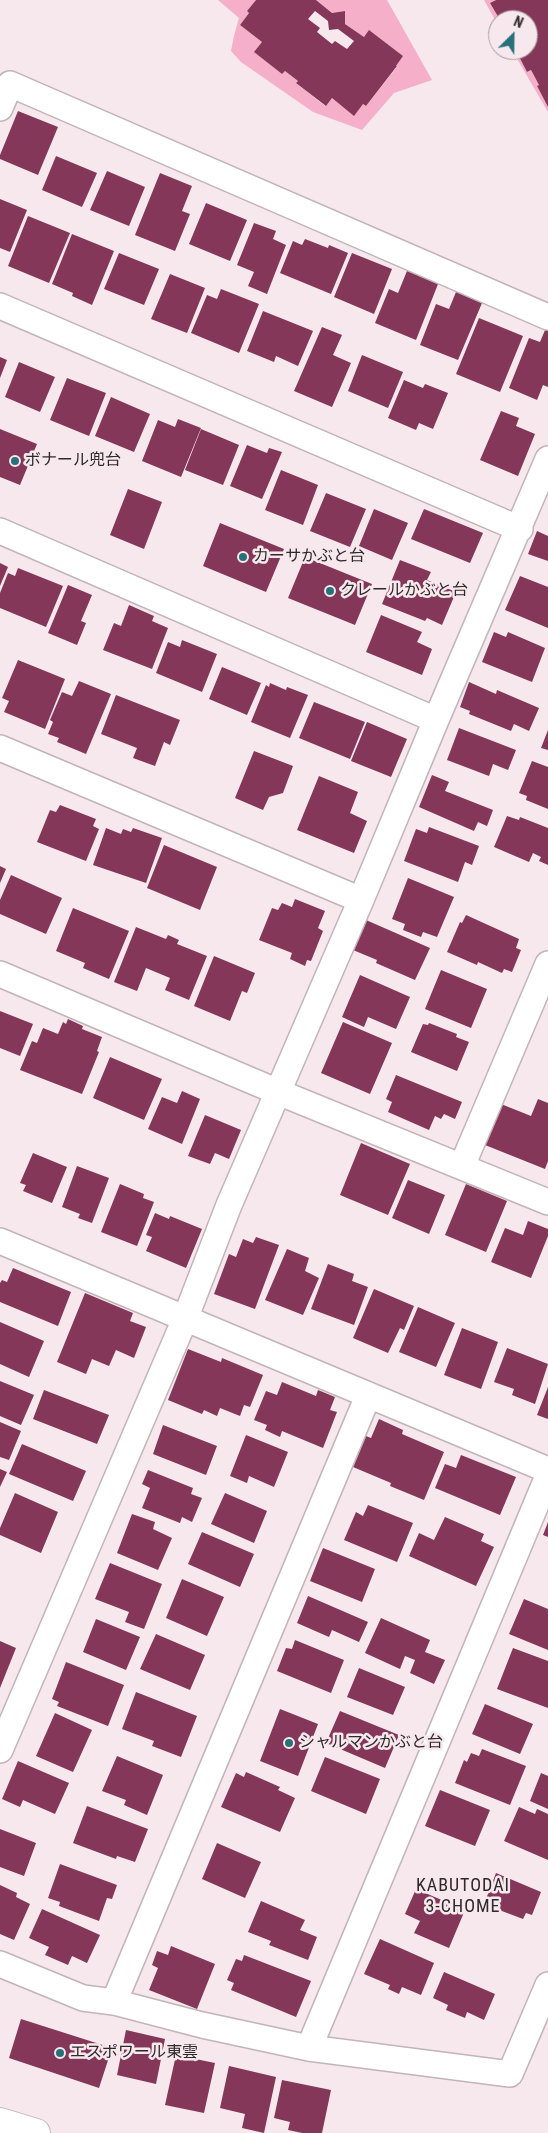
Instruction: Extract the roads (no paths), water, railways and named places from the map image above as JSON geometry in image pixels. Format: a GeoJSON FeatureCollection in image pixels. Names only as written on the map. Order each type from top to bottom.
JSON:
{"type":"FeatureCollection","features":[{"type":"Feature","properties":{"kind":"main road"},"geometry":{"type":"LineString","coordinates":[[0,2122],[36,2133]]}},
{"type":"Feature","properties":{"kind":"street"},"geometry":{"type":"LineString","coordinates":[[0,108],[10,84],[548,317]]}},
{"type":"Feature","properties":{"kind":"street"},"geometry":{"type":"LineString","coordinates":[[0,306],[520,529]]}},
{"type":"Feature","properties":{"kind":"street"},"geometry":{"type":"LineString","coordinates":[[2,1742],[185,1319],[229,1205],[362,900],[436,720],[520,529],[548,459]]}},
{"type":"Feature","properties":{"kind":"street"},"geometry":{"type":"LineString","coordinates":[[0,532],[436,720]]}},
{"type":"Feature","properties":{"kind":"street"},"geometry":{"type":"LineString","coordinates":[[0,748],[362,900]]}},
{"type":"Feature","properties":{"kind":"street"},"geometry":{"type":"LineString","coordinates":[[0,974],[278,1092],[548,1202]]}},
{"type":"Feature","properties":{"kind":"street"},"geometry":{"type":"LineString","coordinates":[[462,1166],[546,975]]}},
{"type":"Feature","properties":{"kind":"street"},"geometry":{"type":"LineString","coordinates":[[0,1243],[548,1470]]}},
{"type":"Feature","properties":{"kind":"street"},"geometry":{"type":"LineString","coordinates":[[114,2002],[368,1396]]}},
{"type":"Feature","properties":{"kind":"street"},"geometry":{"type":"LineString","coordinates":[[309,2048],[548,1476]]}},
{"type":"Feature","properties":{"kind":"street"},"geometry":{"type":"LineString","coordinates":[[0,1964],[83,1998],[114,2002],[202,2025],[309,2048],[510,2074],[548,1985]]}},
{"type":"Feature","properties":{"kind":"place","name":"ボナール兜台"},"geometry":{"type":"Point","coordinates":[15,461]}},
{"type":"Feature","properties":{"kind":"place","name":"カーサかぶと台"},"geometry":{"type":"Point","coordinates":[243,557]}},
{"type":"Feature","properties":{"kind":"place","name":"クレールかぶと台"},"geometry":{"type":"Point","coordinates":[330,591]}},
{"type":"Feature","properties":{"kind":"place","name":"シャルマンかぶと台"},"geometry":{"type":"Point","coordinates":[289,1743]}},
{"type":"Feature","properties":{"kind":"place","name":"エスポワール東雲"},"geometry":{"type":"Point","coordinates":[60,2053]}},
{"type":"Feature","properties":{"kind":"district","name":"KABUTODAI 3-CHOME"},"geometry":{"type":"Point","coordinates":[463,1896]}}]}
